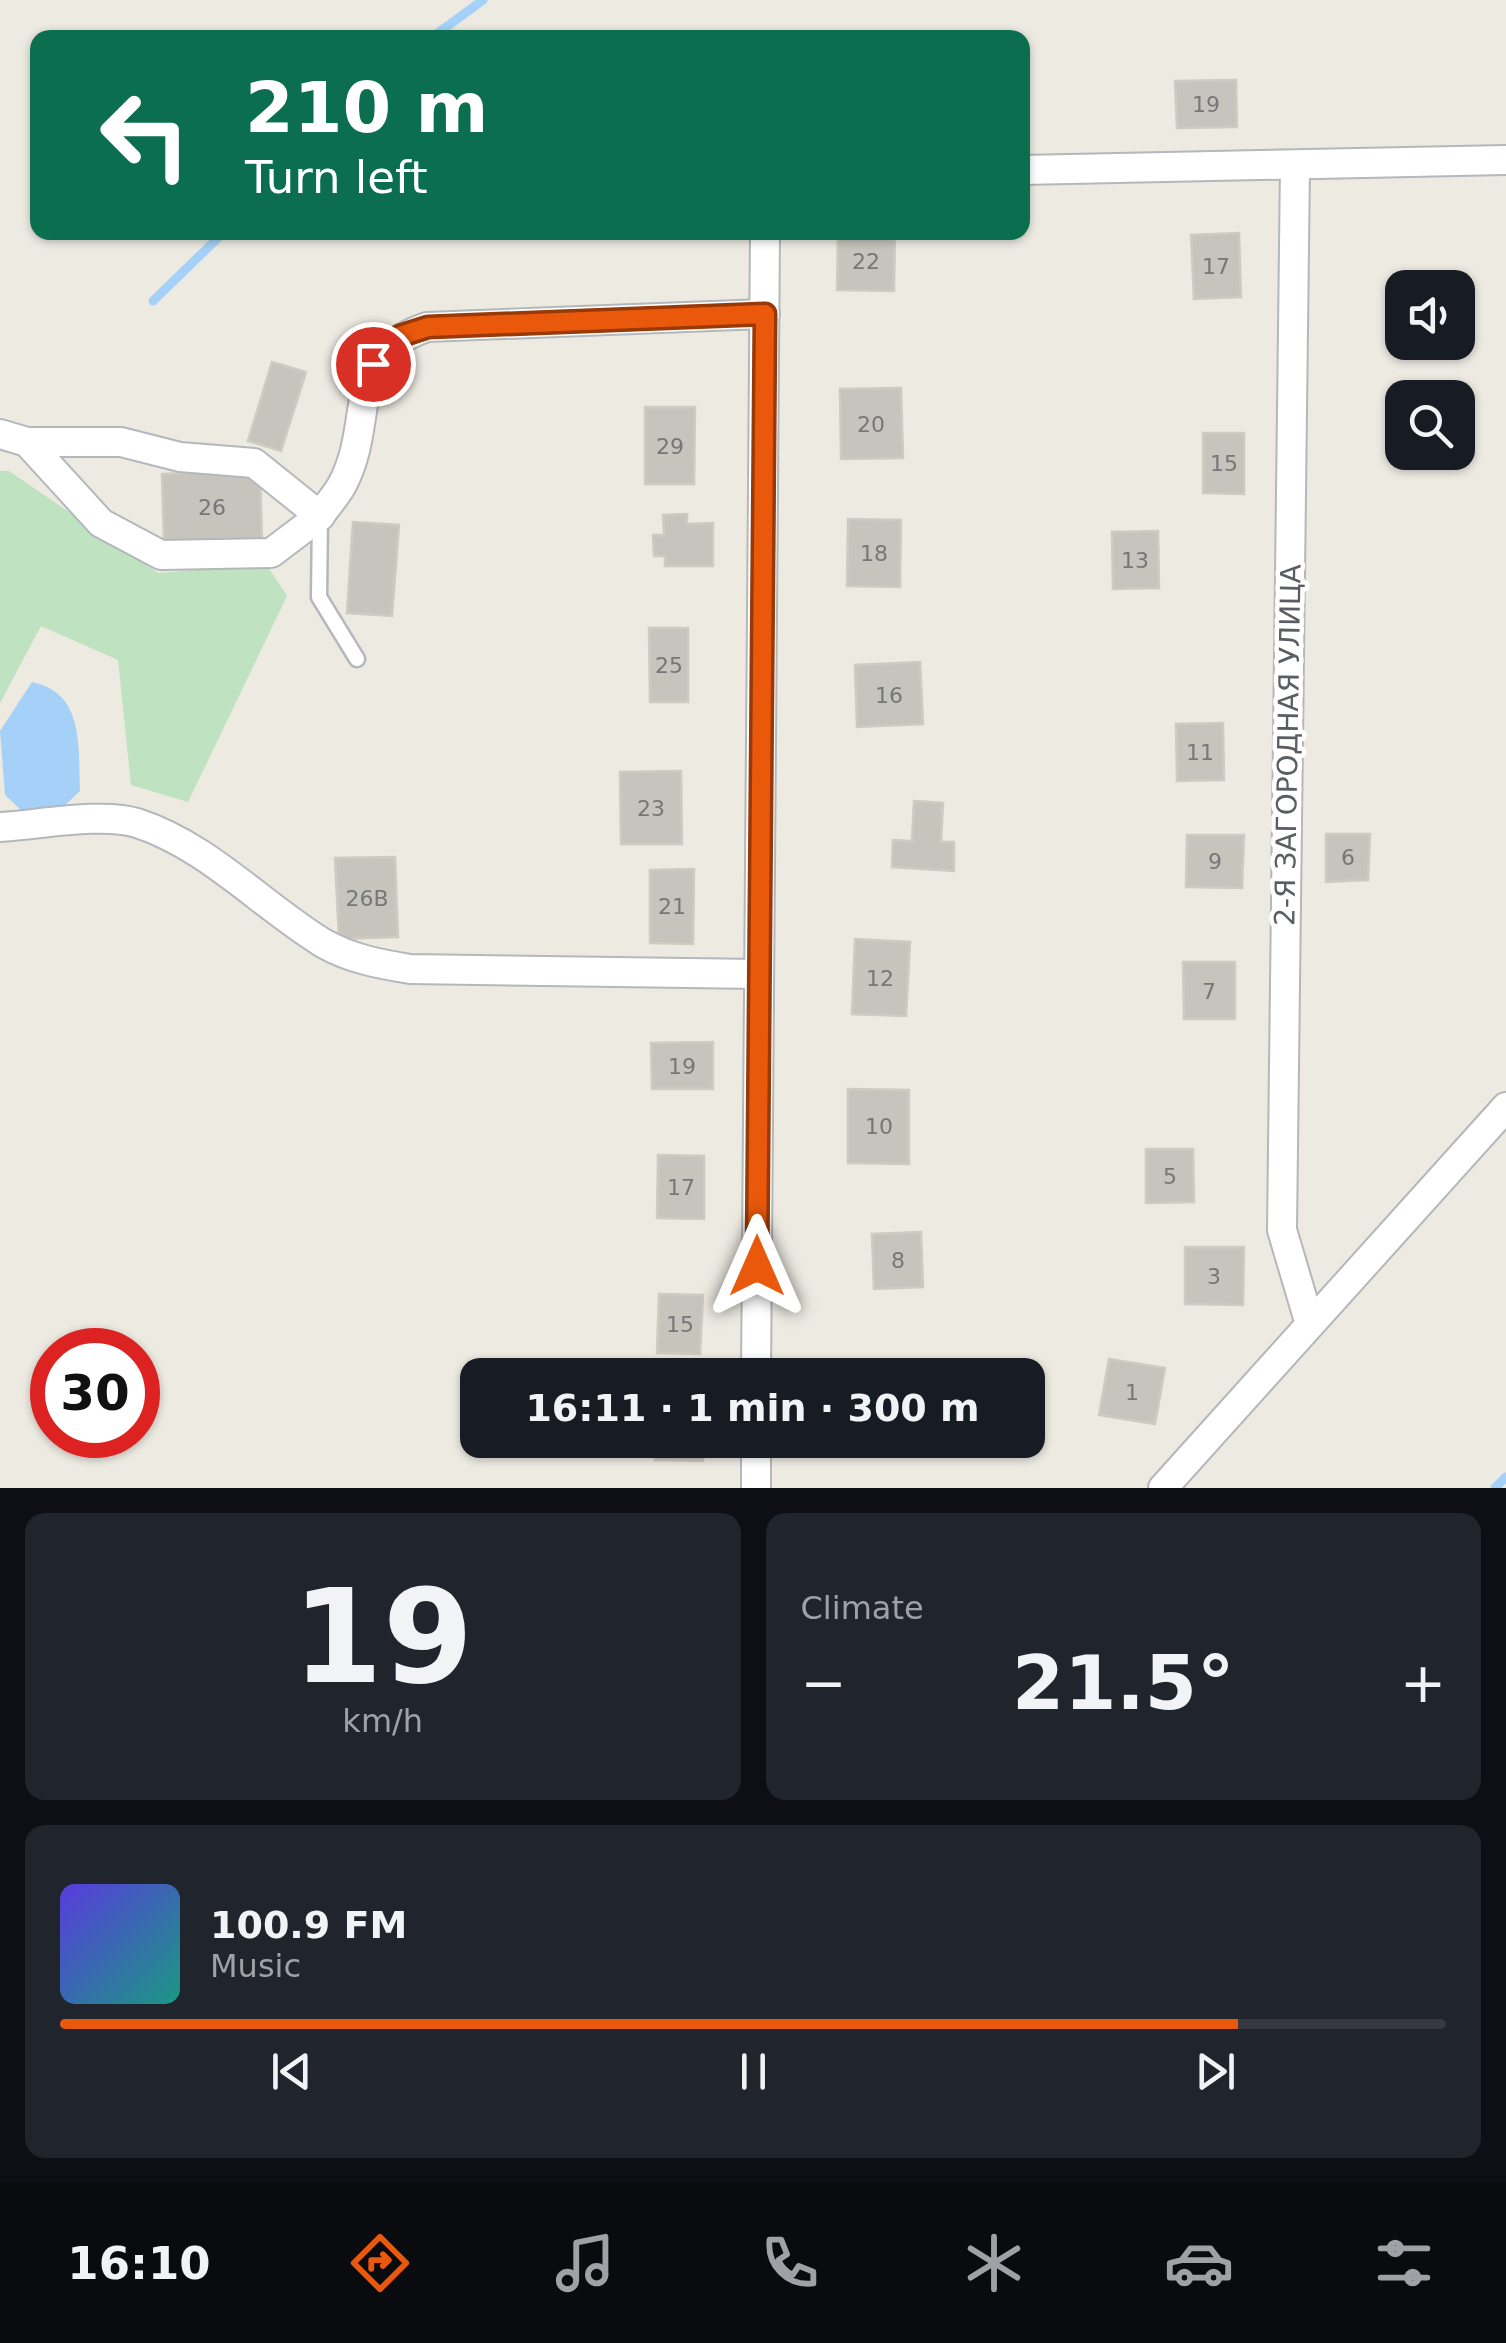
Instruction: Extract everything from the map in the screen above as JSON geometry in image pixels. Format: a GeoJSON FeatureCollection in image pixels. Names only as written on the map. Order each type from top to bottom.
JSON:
{"type":"FeatureCollection","features":[{"type":"Feature","properties":{"kind":"street"},"geometry":{"type":"LineString","coordinates":[[1030,170],[1506,160]]}},
{"type":"Feature","properties":{"kind":"street","name":"2-Я ЗАГОРОДНАЯ УЛИЦА"},"geometry":{"type":"LineString","coordinates":[[1295,165],[1282,1230],[1309,1321]]}},
{"type":"Feature","properties":{"kind":"street"},"geometry":{"type":"LineString","coordinates":[[756,1358],[765,240]]}},
{"type":"Feature","properties":{"kind":"street"},"geometry":{"type":"LineString","coordinates":[[13,438],[101,523],[161,555],[271,553],[320,516],[344,482],[373,364],[400,336],[428,327],[765,314]]}},
{"type":"Feature","properties":{"kind":"street"},"geometry":{"type":"LineString","coordinates":[[13,438],[121,442],[180,457],[254,463],[320,516]]}},
{"type":"Feature","properties":{"kind":"street"},"geometry":{"type":"LineString","coordinates":[[0,828],[136,822],[184,846],[249,887],[322,942],[371,963],[410,969],[759,974]]}},
{"type":"Feature","properties":{"kind":"street"},"geometry":{"type":"LineString","coordinates":[[1163,1488],[1506,1106]]}},
{"type":"Feature","properties":{"kind":"street"},"geometry":{"type":"LineString","coordinates":[[756,1458],[756,1488]]}},
{"type":"Feature","properties":{"kind":"lane"},"geometry":{"type":"LineString","coordinates":[[320,516],[319,598],[356,659]]}},
{"type":"Feature","properties":{"kind":"green space"},"geometry":{"type":"Polygon","coordinates":[[[0,471],[9,471],[158,573],[266,564],[287,596],[188,802],[131,785],[118,660],[41,626],[0,703],[0,471]]]}},
{"type":"Feature","properties":{"kind":"water"},"geometry":{"type":"Polygon","coordinates":[[[32,682],[62,697],[75,724],[80,791],[60,810],[21,810],[5,795],[0,731],[32,682]]]}},
{"type":"Feature","properties":{"kind":"building"},"geometry":{"type":"Polygon","coordinates":[[[1236,80],[1237,127],[1177,128],[1175,81],[1236,80]]]}},
{"type":"Feature","properties":{"kind":"building"},"geometry":{"type":"Polygon","coordinates":[[[1239,233],[1241,297],[1194,299],[1191,235],[1239,233]]]}},
{"type":"Feature","properties":{"kind":"building"},"geometry":{"type":"Polygon","coordinates":[[[838,240],[895,240],[894,291],[837,290],[838,240]]]}},
{"type":"Feature","properties":{"kind":"building"},"geometry":{"type":"Polygon","coordinates":[[[272,362],[306,372],[281,451],[248,441],[272,362]]]}},
{"type":"Feature","properties":{"kind":"building"},"geometry":{"type":"Polygon","coordinates":[[[901,388],[903,458],[841,459],[840,389],[901,388]]]}},
{"type":"Feature","properties":{"kind":"building"},"geometry":{"type":"Polygon","coordinates":[[[645,407],[695,407],[694,484],[645,484],[645,407]]]}},
{"type":"Feature","properties":{"kind":"building"},"geometry":{"type":"Polygon","coordinates":[[[1203,433],[1244,433],[1244,494],[1203,493],[1203,433]]]}},
{"type":"Feature","properties":{"kind":"building"},"geometry":{"type":"Polygon","coordinates":[[[260,471],[262,540],[164,543],[162,474],[260,471]]]}},
{"type":"Feature","properties":{"kind":"building"},"geometry":{"type":"Polygon","coordinates":[[[687,514],[687,524],[713,523],[713,566],[665,566],[665,556],[654,556],[653,535],[664,535],[663,515],[687,514]]]}},
{"type":"Feature","properties":{"kind":"building"},"geometry":{"type":"Polygon","coordinates":[[[848,519],[901,520],[900,587],[847,586],[848,519]]]}},
{"type":"Feature","properties":{"kind":"building"},"geometry":{"type":"Polygon","coordinates":[[[353,522],[399,525],[392,616],[347,613],[353,522]]]}},
{"type":"Feature","properties":{"kind":"building"},"geometry":{"type":"Polygon","coordinates":[[[1158,531],[1159,588],[1113,589],[1112,532],[1158,531]]]}},
{"type":"Feature","properties":{"kind":"building"},"geometry":{"type":"Polygon","coordinates":[[[649,628],[688,628],[688,702],[650,702],[649,628]]]}},
{"type":"Feature","properties":{"kind":"building"},"geometry":{"type":"Polygon","coordinates":[[[920,662],[923,724],[857,727],[855,665],[920,662]]]}},
{"type":"Feature","properties":{"kind":"building"},"geometry":{"type":"Polygon","coordinates":[[[1223,723],[1224,780],[1177,781],[1176,724],[1223,723]]]}},
{"type":"Feature","properties":{"kind":"building"},"geometry":{"type":"Polygon","coordinates":[[[681,771],[682,844],[621,844],[620,772],[681,771]]]}},
{"type":"Feature","properties":{"kind":"building"},"geometry":{"type":"Polygon","coordinates":[[[914,801],[943,803],[941,842],[954,842],[954,871],[892,867],[893,840],[912,841],[914,801]]]}},
{"type":"Feature","properties":{"kind":"building"},"geometry":{"type":"Polygon","coordinates":[[[1326,834],[1370,834],[1368,880],[1326,882],[1326,834]]]}},
{"type":"Feature","properties":{"kind":"building"},"geometry":{"type":"Polygon","coordinates":[[[1187,835],[1244,835],[1242,888],[1186,887],[1187,835]]]}},
{"type":"Feature","properties":{"kind":"building"},"geometry":{"type":"Polygon","coordinates":[[[395,857],[398,937],[339,939],[335,858],[395,857]]]}},
{"type":"Feature","properties":{"kind":"building"},"geometry":{"type":"Polygon","coordinates":[[[694,869],[693,944],[650,943],[650,870],[694,869]]]}},
{"type":"Feature","properties":{"kind":"building"},"geometry":{"type":"Polygon","coordinates":[[[855,939],[910,942],[906,1016],[852,1014],[855,939]]]}},
{"type":"Feature","properties":{"kind":"building"},"geometry":{"type":"Polygon","coordinates":[[[1183,962],[1235,962],[1235,1019],[1184,1019],[1183,962]]]}},
{"type":"Feature","properties":{"kind":"building"},"geometry":{"type":"Polygon","coordinates":[[[713,1042],[713,1089],[652,1089],[651,1043],[713,1042]]]}},
{"type":"Feature","properties":{"kind":"building"},"geometry":{"type":"Polygon","coordinates":[[[848,1089],[909,1090],[909,1164],[848,1163],[848,1089]]]}},
{"type":"Feature","properties":{"kind":"building"},"geometry":{"type":"Polygon","coordinates":[[[1146,1149],[1193,1149],[1194,1202],[1146,1203],[1146,1149]]]}},
{"type":"Feature","properties":{"kind":"building"},"geometry":{"type":"Polygon","coordinates":[[[658,1155],[704,1156],[704,1219],[657,1218],[658,1155]]]}},
{"type":"Feature","properties":{"kind":"building"},"geometry":{"type":"Polygon","coordinates":[[[921,1232],[923,1287],[874,1289],[872,1234],[921,1232]]]}},
{"type":"Feature","properties":{"kind":"building"},"geometry":{"type":"Polygon","coordinates":[[[1185,1247],[1244,1247],[1243,1305],[1185,1304],[1185,1247]]]}},
{"type":"Feature","properties":{"kind":"building"},"geometry":{"type":"Polygon","coordinates":[[[659,1294],[703,1295],[700,1354],[657,1353],[659,1294]]]}},
{"type":"Feature","properties":{"kind":"building"},"geometry":{"type":"Polygon","coordinates":[[[1109,1359],[1165,1368],[1155,1424],[1099,1415],[1109,1359]]]}},
{"type":"Feature","properties":{"kind":"building"},"geometry":{"type":"Polygon","coordinates":[[[655,1458],[703,1458],[703,1461],[655,1458]]]}},
{"type":"Feature","properties":{"kind":"waterway"},"geometry":{"type":"LineString","coordinates":[[442,30],[483,0]]}},
{"type":"Feature","properties":{"kind":"waterway"},"geometry":{"type":"LineString","coordinates":[[153,301],[216,240]]}},
{"type":"Feature","properties":{"kind":"waterway"},"geometry":{"type":"LineString","coordinates":[[1495,1488],[1506,1477]]}},
{"type":"Feature","properties":{"kind":"route"},"geometry":{"type":"LineString","coordinates":[[373,364],[400,336],[428,327],[765,314],[757,1266]]}}]}
